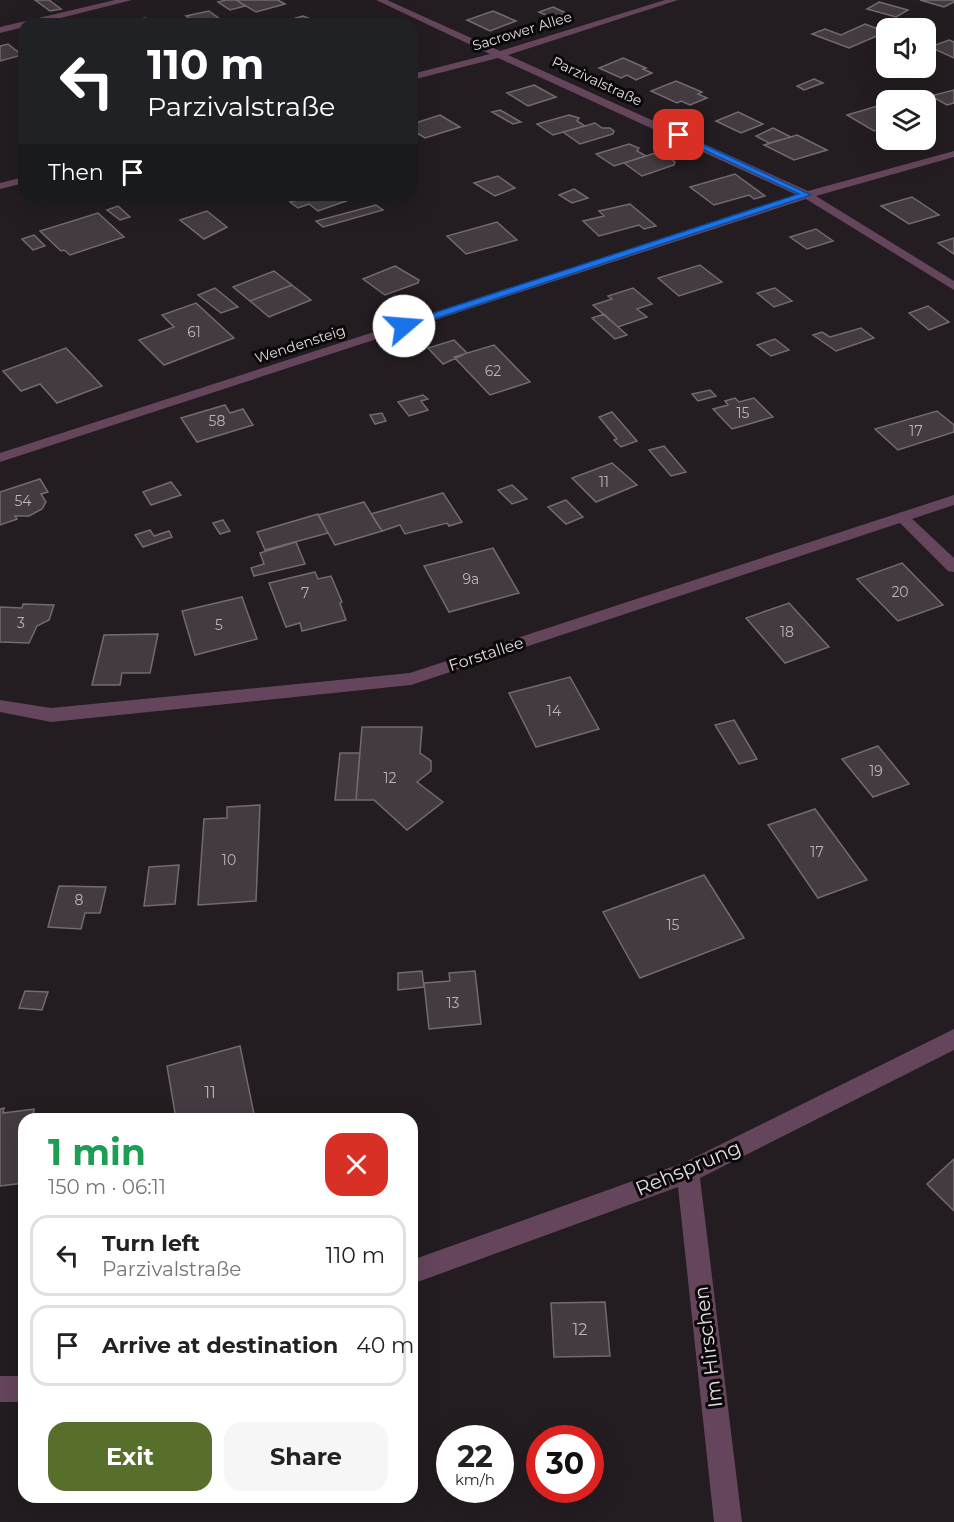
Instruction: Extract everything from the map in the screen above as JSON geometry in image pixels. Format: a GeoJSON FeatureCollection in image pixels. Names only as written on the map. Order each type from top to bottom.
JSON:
{"type":"FeatureCollection","features":[{"type":"Feature","properties":{"kind":"street"},"geometry":{"type":"LineString","coordinates":[[50,18],[127,0]]}},
{"type":"Feature","properties":{"kind":"street","name":"Parzivalstraße"},"geometry":{"type":"LineString","coordinates":[[380,0],[807,195],[954,286]]}},
{"type":"Feature","properties":{"kind":"street","name":"Sacrower Allee"},"geometry":{"type":"LineString","coordinates":[[418,75],[501,54],[674,0]]}},
{"type":"Feature","properties":{"kind":"street"},"geometry":{"type":"LineString","coordinates":[[0,30],[18,26]]}},
{"type":"Feature","properties":{"kind":"street","name":"Wendensteig"},"geometry":{"type":"LineString","coordinates":[[0,458],[807,195],[954,154]]}},
{"type":"Feature","properties":{"kind":"street"},"geometry":{"type":"LineString","coordinates":[[0,186],[18,182]]}},
{"type":"Feature","properties":{"kind":"street","name":"Forstallee"},"geometry":{"type":"LineString","coordinates":[[0,706],[51,715],[411,679],[954,500]]}},
{"type":"Feature","properties":{"kind":"street"},"geometry":{"type":"LineString","coordinates":[[902,517],[954,567]]}},
{"type":"Feature","properties":{"kind":"street","name":"Rehsprung"},"geometry":{"type":"LineString","coordinates":[[418,1270],[688,1172],[954,1040]]}},
{"type":"Feature","properties":{"kind":"street","name":"Im Hirschen"},"geometry":{"type":"LineString","coordinates":[[688,1172],[728,1522]]}},
{"type":"Feature","properties":{"kind":"street"},"geometry":{"type":"LineString","coordinates":[[0,1389],[18,1389]]}},
{"type":"Feature","properties":{"kind":"building"},"geometry":{"type":"Polygon","coordinates":[[[35,0],[49,0],[61,9],[50,11],[35,0]]]}},
{"type":"Feature","properties":{"kind":"building"},"geometry":{"type":"Polygon","coordinates":[[[236,0],[245,6],[230,10],[218,2],[236,0]]]}},
{"type":"Feature","properties":{"kind":"building"},"geometry":{"type":"Polygon","coordinates":[[[236,0],[278,0],[285,4],[256,12],[236,0]]]}},
{"type":"Feature","properties":{"kind":"building"},"geometry":{"type":"Polygon","coordinates":[[[920,0],[954,0],[954,2],[944,7],[920,0]]]}},
{"type":"Feature","properties":{"kind":"building"},"geometry":{"type":"Polygon","coordinates":[[[879,2],[908,10],[896,17],[867,9],[879,2]]]}},
{"type":"Feature","properties":{"kind":"building"},"geometry":{"type":"Polygon","coordinates":[[[553,7],[566,13],[552,18],[539,12],[553,7]]]}},
{"type":"Feature","properties":{"kind":"building"},"geometry":{"type":"Polygon","coordinates":[[[209,11],[219,18],[189,18],[186,16],[209,11]]]}},
{"type":"Feature","properties":{"kind":"building"},"geometry":{"type":"Polygon","coordinates":[[[493,11],[516,21],[490,31],[467,20],[493,11]]]}},
{"type":"Feature","properties":{"kind":"building"},"geometry":{"type":"Polygon","coordinates":[[[865,24],[876,28],[876,36],[849,48],[812,34],[825,29],[841,35],[865,24]]]}},
{"type":"Feature","properties":{"kind":"building"},"geometry":{"type":"Polygon","coordinates":[[[949,40],[954,42],[954,58],[936,50],[936,45],[949,40]]]}},
{"type":"Feature","properties":{"kind":"building"},"geometry":{"type":"Polygon","coordinates":[[[8,44],[18,52],[18,56],[0,61],[0,46],[8,44]]]}},
{"type":"Feature","properties":{"kind":"building"},"geometry":{"type":"Polygon","coordinates":[[[623,58],[652,73],[636,80],[627,75],[621,78],[599,68],[623,58]]]}},
{"type":"Feature","properties":{"kind":"building"},"geometry":{"type":"Polygon","coordinates":[[[814,79],[823,83],[804,90],[797,86],[814,79]]]}},
{"type":"Feature","properties":{"kind":"building"},"geometry":{"type":"Polygon","coordinates":[[[676,81],[702,92],[698,94],[707,98],[690,105],[681,101],[677,103],[651,91],[676,81]]]}},
{"type":"Feature","properties":{"kind":"building"},"geometry":{"type":"Polygon","coordinates":[[[534,85],[556,97],[528,106],[507,93],[534,85]]]}},
{"type":"Feature","properties":{"kind":"building"},"geometry":{"type":"Polygon","coordinates":[[[954,90],[954,103],[947,105],[936,99],[936,95],[954,90]]]}},
{"type":"Feature","properties":{"kind":"building"},"geometry":{"type":"Polygon","coordinates":[[[876,106],[876,130],[874,131],[847,115],[876,106]]]}},
{"type":"Feature","properties":{"kind":"building"},"geometry":{"type":"Polygon","coordinates":[[[500,110],[521,122],[513,124],[492,112],[500,110]]]}},
{"type":"Feature","properties":{"kind":"building"},"geometry":{"type":"Polygon","coordinates":[[[738,112],[763,124],[741,133],[716,121],[738,112]]]}},
{"type":"Feature","properties":{"kind":"building"},"geometry":{"type":"Polygon","coordinates":[[[440,115],[460,127],[425,138],[418,134],[418,122],[440,115]]]}},
{"type":"Feature","properties":{"kind":"building"},"geometry":{"type":"Polygon","coordinates":[[[569,115],[579,118],[577,121],[585,126],[553,135],[537,124],[569,115]]]}},
{"type":"Feature","properties":{"kind":"building"},"geometry":{"type":"Polygon","coordinates":[[[595,123],[602,128],[610,128],[614,131],[613,134],[580,144],[563,132],[595,123]]]}},
{"type":"Feature","properties":{"kind":"building"},"geometry":{"type":"Polygon","coordinates":[[[773,128],[791,137],[769,143],[756,136],[773,128]]]}},
{"type":"Feature","properties":{"kind":"building"},"geometry":{"type":"Polygon","coordinates":[[[797,135],[827,150],[794,160],[764,145],[797,135]]]}},
{"type":"Feature","properties":{"kind":"building"},"geometry":{"type":"Polygon","coordinates":[[[629,144],[639,148],[637,151],[646,156],[614,166],[596,154],[629,144]]]}},
{"type":"Feature","properties":{"kind":"building"},"geometry":{"type":"Polygon","coordinates":[[[655,153],[664,159],[671,159],[675,162],[674,165],[642,176],[624,163],[655,153]]]}},
{"type":"Feature","properties":{"kind":"building"},"geometry":{"type":"Polygon","coordinates":[[[735,174],[765,196],[754,199],[749,195],[714,205],[690,187],[735,174]]]}},
{"type":"Feature","properties":{"kind":"building"},"geometry":{"type":"Polygon","coordinates":[[[498,176],[515,188],[495,196],[474,183],[498,176]]]}},
{"type":"Feature","properties":{"kind":"building"},"geometry":{"type":"Polygon","coordinates":[[[574,189],[588,198],[572,203],[559,195],[574,189]]]}},
{"type":"Feature","properties":{"kind":"building"},"geometry":{"type":"Polygon","coordinates":[[[912,197],[939,215],[909,224],[881,206],[912,197]]]}},
{"type":"Feature","properties":{"kind":"building"},"geometry":{"type":"Polygon","coordinates":[[[346,201],[318,211],[309,204],[298,208],[290,202],[346,201]]]}},
{"type":"Feature","properties":{"kind":"building"},"geometry":{"type":"Polygon","coordinates":[[[630,204],[656,226],[644,229],[639,225],[599,236],[583,221],[604,216],[599,211],[630,204]]]}},
{"type":"Feature","properties":{"kind":"building"},"geometry":{"type":"Polygon","coordinates":[[[376,205],[383,210],[323,227],[316,221],[376,205]]]}},
{"type":"Feature","properties":{"kind":"building"},"geometry":{"type":"Polygon","coordinates":[[[118,206],[130,217],[120,220],[107,210],[118,206]]]}},
{"type":"Feature","properties":{"kind":"building"},"geometry":{"type":"Polygon","coordinates":[[[207,211],[227,227],[204,239],[180,220],[207,211]]]}},
{"type":"Feature","properties":{"kind":"building"},"geometry":{"type":"Polygon","coordinates":[[[98,213],[124,237],[70,255],[64,250],[61,251],[40,231],[98,213]]]}},
{"type":"Feature","properties":{"kind":"building"},"geometry":{"type":"Polygon","coordinates":[[[497,222],[517,240],[466,254],[447,236],[497,222]]]}},
{"type":"Feature","properties":{"kind":"building"},"geometry":{"type":"Polygon","coordinates":[[[816,229],[833,241],[807,249],[790,237],[816,229]]]}},
{"type":"Feature","properties":{"kind":"building"},"geometry":{"type":"Polygon","coordinates":[[[34,235],[45,246],[33,250],[22,239],[34,235]]]}},
{"type":"Feature","properties":{"kind":"building"},"geometry":{"type":"Polygon","coordinates":[[[954,238],[954,254],[938,243],[954,238]]]}},
{"type":"Feature","properties":{"kind":"building"},"geometry":{"type":"Polygon","coordinates":[[[700,265],[722,282],[679,296],[658,278],[700,265]]]}},
{"type":"Feature","properties":{"kind":"building"},"geometry":{"type":"Polygon","coordinates":[[[395,266],[419,280],[418,283],[385,295],[363,279],[395,266]]]}},
{"type":"Feature","properties":{"kind":"building"},"geometry":{"type":"Polygon","coordinates":[[[274,271],[292,285],[250,301],[233,287],[274,271]]]}},
{"type":"Feature","properties":{"kind":"building"},"geometry":{"type":"Polygon","coordinates":[[[292,285],[311,300],[269,317],[250,301],[292,285]]]}},
{"type":"Feature","properties":{"kind":"building"},"geometry":{"type":"Polygon","coordinates":[[[215,288],[238,307],[221,313],[198,295],[215,288]]]}},
{"type":"Feature","properties":{"kind":"building"},"geometry":{"type":"Polygon","coordinates":[[[633,288],[652,304],[637,309],[647,317],[618,327],[593,305],[612,299],[608,296],[633,288]]]}},
{"type":"Feature","properties":{"kind":"building"},"geometry":{"type":"Polygon","coordinates":[[[775,288],[792,301],[774,307],[757,293],[775,288]]]}},
{"type":"Feature","properties":{"kind":"building"},"geometry":{"type":"Polygon","coordinates":[[[196,303],[234,338],[164,365],[139,340],[174,327],[162,315],[196,303]]]}},
{"type":"Feature","properties":{"kind":"building"},"geometry":{"type":"Polygon","coordinates":[[[928,306],[949,322],[929,330],[909,313],[928,306]]]}},
{"type":"Feature","properties":{"kind":"building"},"geometry":{"type":"Polygon","coordinates":[[[604,314],[627,335],[615,339],[592,318],[604,314]]]}},
{"type":"Feature","properties":{"kind":"building"},"geometry":{"type":"Polygon","coordinates":[[[861,328],[874,338],[836,351],[813,335],[822,332],[830,337],[861,328]]]}},
{"type":"Feature","properties":{"kind":"building"},"geometry":{"type":"Polygon","coordinates":[[[775,339],[789,350],[771,356],[757,345],[775,339]]]}},
{"type":"Feature","properties":{"kind":"building"},"geometry":{"type":"Polygon","coordinates":[[[454,340],[467,353],[443,364],[428,348],[454,340]]]}},
{"type":"Feature","properties":{"kind":"building"},"geometry":{"type":"Polygon","coordinates":[[[494,345],[530,382],[490,395],[454,357],[494,345]]]}},
{"type":"Feature","properties":{"kind":"building"},"geometry":{"type":"Polygon","coordinates":[[[66,348],[102,386],[57,403],[40,384],[21,391],[3,371],[66,348]]]}},
{"type":"Feature","properties":{"kind":"building"},"geometry":{"type":"Polygon","coordinates":[[[710,390],[716,396],[698,401],[692,394],[710,390]]]}},
{"type":"Feature","properties":{"kind":"building"},"geometry":{"type":"Polygon","coordinates":[[[423,395],[428,399],[421,401],[428,410],[409,416],[398,402],[423,395]]]}},
{"type":"Feature","properties":{"kind":"building"},"geometry":{"type":"Polygon","coordinates":[[[735,398],[739,402],[754,398],[773,417],[732,429],[713,409],[728,405],[725,401],[735,398]]]}},
{"type":"Feature","properties":{"kind":"building"},"geometry":{"type":"Polygon","coordinates":[[[225,405],[230,413],[243,409],[253,425],[197,442],[181,418],[225,405]]]}},
{"type":"Feature","properties":{"kind":"building"},"geometry":{"type":"Polygon","coordinates":[[[937,411],[954,425],[954,432],[898,450],[875,429],[937,411]]]}},
{"type":"Feature","properties":{"kind":"building"},"geometry":{"type":"Polygon","coordinates":[[[612,412],[637,441],[621,447],[614,440],[617,439],[599,417],[612,412]]]}},
{"type":"Feature","properties":{"kind":"building"},"geometry":{"type":"Polygon","coordinates":[[[382,413],[386,421],[375,424],[370,415],[382,413]]]}},
{"type":"Feature","properties":{"kind":"building"},"geometry":{"type":"Polygon","coordinates":[[[664,446],[686,472],[671,476],[649,450],[664,446]]]}},
{"type":"Feature","properties":{"kind":"building"},"geometry":{"type":"Polygon","coordinates":[[[612,463],[637,485],[596,502],[572,478],[612,463]]]}},
{"type":"Feature","properties":{"kind":"building"},"geometry":{"type":"Polygon","coordinates":[[[40,479],[48,492],[41,494],[46,502],[42,509],[29,516],[15,516],[17,519],[0,525],[0,492],[40,479]]]}},
{"type":"Feature","properties":{"kind":"building"},"geometry":{"type":"Polygon","coordinates":[[[171,482],[181,495],[151,505],[143,492],[171,482]]]}},
{"type":"Feature","properties":{"kind":"building"},"geometry":{"type":"Polygon","coordinates":[[[512,485],[527,499],[512,504],[498,490],[512,485]]]}},
{"type":"Feature","properties":{"kind":"building"},"geometry":{"type":"Polygon","coordinates":[[[443,493],[462,522],[449,526],[447,523],[405,534],[400,525],[382,531],[371,514],[443,493]]]}},
{"type":"Feature","properties":{"kind":"building"},"geometry":{"type":"Polygon","coordinates":[[[566,500],[583,517],[566,524],[548,507],[566,500]]]}},
{"type":"Feature","properties":{"kind":"building"},"geometry":{"type":"Polygon","coordinates":[[[364,502],[382,531],[335,545],[318,515],[364,502]]]}},
{"type":"Feature","properties":{"kind":"building"},"geometry":{"type":"Polygon","coordinates":[[[318,514],[328,533],[265,550],[257,532],[318,514]]]}},
{"type":"Feature","properties":{"kind":"building"},"geometry":{"type":"Polygon","coordinates":[[[223,520],[230,531],[220,534],[213,523],[223,520]]]}},
{"type":"Feature","properties":{"kind":"building"},"geometry":{"type":"Polygon","coordinates":[[[150,530],[154,536],[169,531],[172,537],[143,547],[135,535],[150,530]]]}},
{"type":"Feature","properties":{"kind":"building"},"geometry":{"type":"Polygon","coordinates":[[[296,542],[305,564],[254,576],[251,568],[264,564],[260,553],[296,542]]]}},
{"type":"Feature","properties":{"kind":"building"},"geometry":{"type":"Polygon","coordinates":[[[493,548],[519,593],[449,612],[424,566],[493,548]]]}},
{"type":"Feature","properties":{"kind":"building"},"geometry":{"type":"Polygon","coordinates":[[[902,563],[943,605],[898,621],[857,579],[902,563]]]}},
{"type":"Feature","properties":{"kind":"building"},"geometry":{"type":"Polygon","coordinates":[[[315,572],[318,579],[331,576],[342,602],[340,603],[346,620],[302,631],[300,623],[286,627],[269,583],[315,572]]]}},
{"type":"Feature","properties":{"kind":"building"},"geometry":{"type":"Polygon","coordinates":[[[242,597],[257,639],[195,655],[182,611],[242,597]]]}},
{"type":"Feature","properties":{"kind":"building"},"geometry":{"type":"Polygon","coordinates":[[[789,603],[829,647],[785,663],[746,618],[789,603]]]}},
{"type":"Feature","properties":{"kind":"building"},"geometry":{"type":"Polygon","coordinates":[[[23,604],[54,605],[49,620],[37,626],[29,643],[0,642],[0,607],[22,608],[23,604]]]}},
{"type":"Feature","properties":{"kind":"building"},"geometry":{"type":"Polygon","coordinates":[[[158,634],[150,673],[122,673],[120,685],[92,685],[104,635],[158,634]]]}},
{"type":"Feature","properties":{"kind":"building"},"geometry":{"type":"Polygon","coordinates":[[[570,677],[599,729],[536,747],[509,693],[570,677]]]}},
{"type":"Feature","properties":{"kind":"building"},"geometry":{"type":"Polygon","coordinates":[[[734,720],[757,759],[739,764],[715,725],[734,720]]]}},
{"type":"Feature","properties":{"kind":"building"},"geometry":{"type":"Polygon","coordinates":[[[362,727],[422,727],[420,753],[431,761],[431,771],[417,782],[443,802],[407,830],[374,800],[356,800],[362,727]]]}},
{"type":"Feature","properties":{"kind":"building"},"geometry":{"type":"Polygon","coordinates":[[[878,746],[909,784],[873,797],[842,759],[878,746]]]}},
{"type":"Feature","properties":{"kind":"building"},"geometry":{"type":"Polygon","coordinates":[[[340,753],[360,753],[356,800],[335,800],[340,753]]]}},
{"type":"Feature","properties":{"kind":"building"},"geometry":{"type":"Polygon","coordinates":[[[260,805],[256,901],[198,905],[204,819],[227,818],[227,807],[260,805]]]}},
{"type":"Feature","properties":{"kind":"building"},"geometry":{"type":"Polygon","coordinates":[[[815,809],[867,880],[818,898],[768,825],[815,809]]]}},
{"type":"Feature","properties":{"kind":"building"},"geometry":{"type":"Polygon","coordinates":[[[179,865],[175,904],[144,906],[149,867],[179,865]]]}},
{"type":"Feature","properties":{"kind":"building"},"geometry":{"type":"Polygon","coordinates":[[[704,875],[744,938],[640,978],[603,912],[704,875]]]}},
{"type":"Feature","properties":{"kind":"building"},"geometry":{"type":"Polygon","coordinates":[[[59,886],[106,887],[100,913],[85,913],[81,929],[48,927],[59,886]]]}},
{"type":"Feature","properties":{"kind":"building"},"geometry":{"type":"Polygon","coordinates":[[[422,971],[424,987],[398,990],[398,973],[422,971]]]}},
{"type":"Feature","properties":{"kind":"building"},"geometry":{"type":"Polygon","coordinates":[[[475,971],[481,1024],[429,1029],[424,983],[450,981],[449,973],[475,971]]]}},
{"type":"Feature","properties":{"kind":"building"},"geometry":{"type":"Polygon","coordinates":[[[25,991],[48,992],[42,1010],[19,1008],[25,991]]]}},
{"type":"Feature","properties":{"kind":"building"},"geometry":{"type":"Polygon","coordinates":[[[240,1046],[254,1113],[175,1113],[167,1066],[240,1046]]]}},
{"type":"Feature","properties":{"kind":"building"},"geometry":{"type":"Polygon","coordinates":[[[4,1108],[3,1113],[34,1109],[34,1113],[18,1113],[18,1184],[0,1186],[0,1109],[4,1108]]]}},
{"type":"Feature","properties":{"kind":"building"},"geometry":{"type":"Polygon","coordinates":[[[954,1159],[954,1211],[927,1184],[954,1159]]]}},
{"type":"Feature","properties":{"kind":"building"},"geometry":{"type":"Polygon","coordinates":[[[605,1302],[610,1356],[554,1357],[551,1303],[605,1302]]]}},
{"type":"Feature","properties":{"kind":"route"},"geometry":{"type":"LineString","coordinates":[[404,326],[807,195],[679,135]]}}]}
